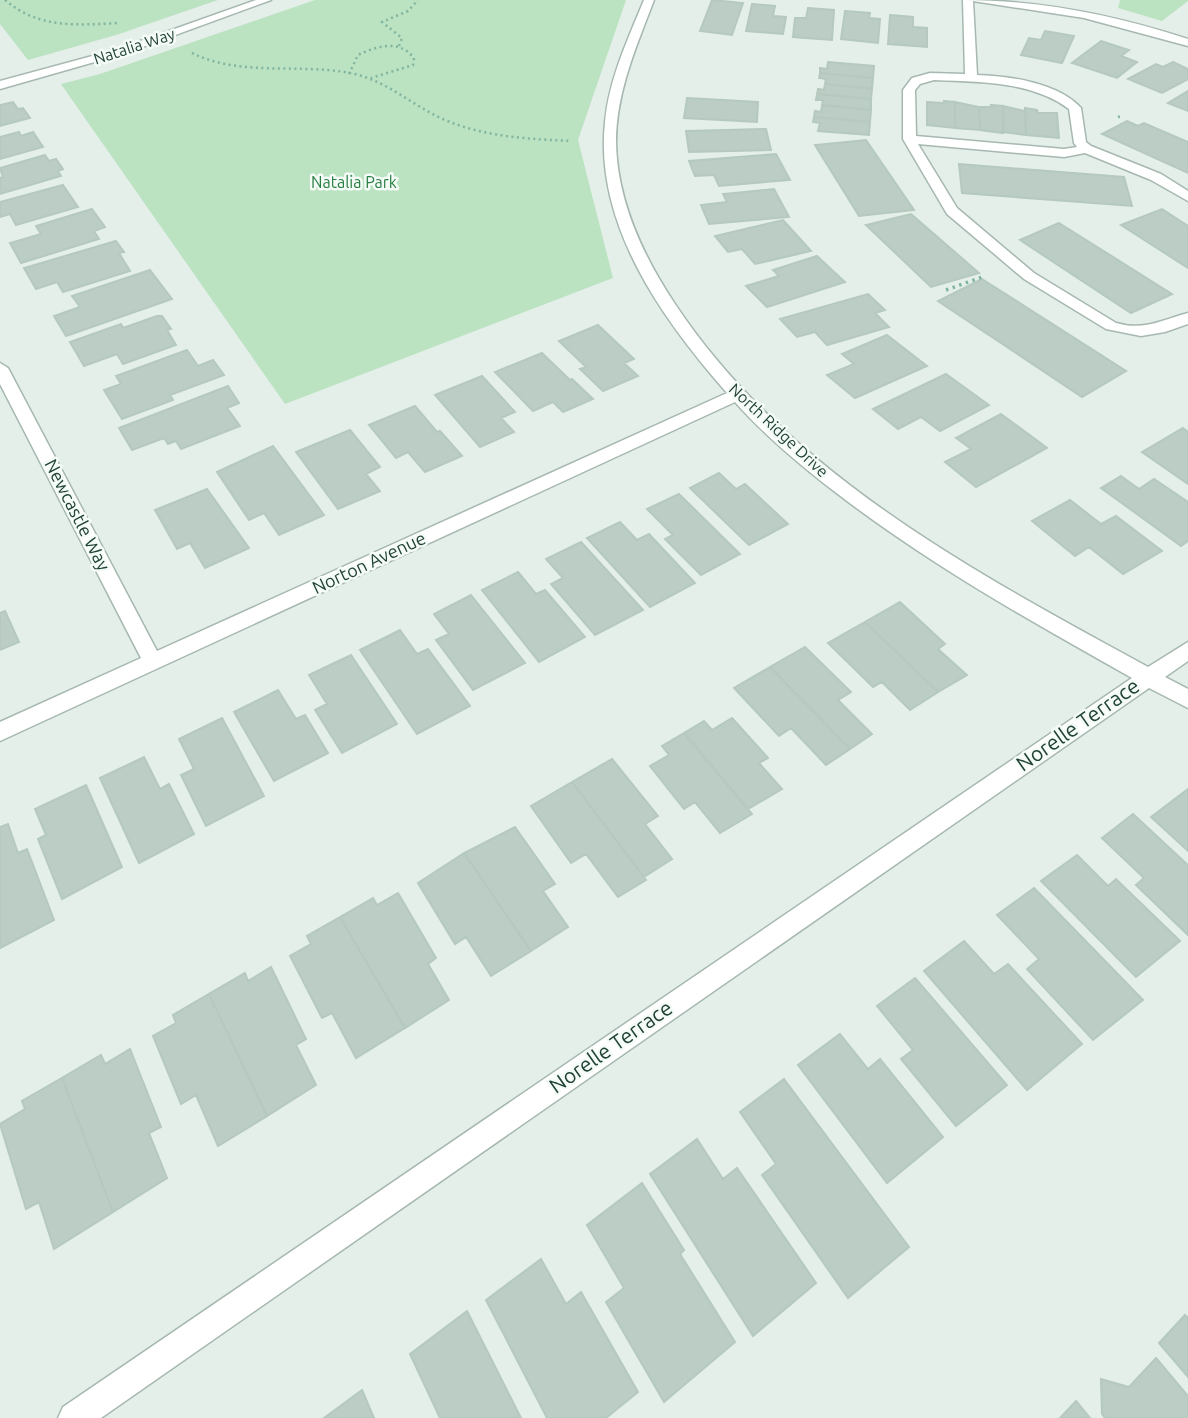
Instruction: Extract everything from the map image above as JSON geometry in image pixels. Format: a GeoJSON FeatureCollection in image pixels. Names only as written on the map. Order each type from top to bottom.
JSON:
{"type":"FeatureCollection","features":[{"type":"Feature","properties":{"kind":"street","name":"Natalia Way"},"geometry":{"type":"LineString","coordinates":[[0,85],[122,51],[266,0]]}},
{"type":"Feature","properties":{"kind":"street","name":"North Ridge Drive"},"geometry":{"type":"LineString","coordinates":[[649,0],[612,103],[610,152],[616,191],[635,248],[684,331],[738,394],[815,465],[884,519],[961,570],[1188,699]]}},
{"type":"Feature","properties":{"kind":"street"},"geometry":{"type":"LineString","coordinates":[[968,0],[971,78]]}},
{"type":"Feature","properties":{"kind":"street"},"geometry":{"type":"LineString","coordinates":[[978,0],[1077,12],[1121,22],[1188,43]]}},
{"type":"Feature","properties":{"kind":"street"},"geometry":{"type":"LineString","coordinates":[[1188,197],[1156,177],[1086,149],[1080,143],[1075,108],[1060,97],[1029,87],[971,78],[934,76],[911,85],[909,90],[909,138],[946,204],[1029,276],[1125,331],[1151,332],[1188,318]]}},
{"type":"Feature","properties":{"kind":"street"},"geometry":{"type":"LineString","coordinates":[[909,138],[1064,153],[1086,149]]}},
{"type":"Feature","properties":{"kind":"street","name":"Newcastle Way"},"geometry":{"type":"LineString","coordinates":[[0,368],[153,662]]}},
{"type":"Feature","properties":{"kind":"street","name":"Norton Avenue"},"geometry":{"type":"LineString","coordinates":[[0,732],[738,394]]}},
{"type":"Feature","properties":{"kind":"street","name":"Norelle Terrace"},"geometry":{"type":"LineString","coordinates":[[74,1418],[1188,650]]}},
{"type":"Feature","properties":{"kind":"path"},"geometry":{"type":"LineString","coordinates":[[5,0],[20,14],[39,22],[64,25],[129,22]]}},
{"type":"Feature","properties":{"kind":"path"},"geometry":{"type":"LineString","coordinates":[[399,46],[402,38],[382,22],[408,11],[418,0]]}},
{"type":"Feature","properties":{"kind":"path"},"geometry":{"type":"LineString","coordinates":[[349,74],[358,55],[378,47],[399,46],[410,51],[414,58],[413,65],[369,79]]}},
{"type":"Feature","properties":{"kind":"path"},"geometry":{"type":"LineString","coordinates":[[187,50],[205,61],[222,65],[299,67],[349,74],[393,88],[441,118],[467,128],[519,139],[571,141]]}},
{"type":"Feature","properties":{"kind":"path"},"geometry":{"type":"LineString","coordinates":[[946,290],[985,276]]}},
{"type":"Feature","properties":{"kind":"green space"},"geometry":{"type":"Polygon","coordinates":[[[0,0],[218,0],[116,35],[28,60],[0,24],[0,0]]]}},
{"type":"Feature","properties":{"kind":"green space","name":"Natalia Park"},"geometry":{"type":"Polygon","coordinates":[[[315,0],[626,0],[578,140],[613,278],[285,404],[61,84],[100,74],[315,0]]]}},
{"type":"Feature","properties":{"kind":"green space"},"geometry":{"type":"Polygon","coordinates":[[[1120,0],[1188,1],[1162,21],[1118,8],[1120,0]]]}},
{"type":"Feature","properties":{"kind":"building"},"geometry":{"type":"Polygon","coordinates":[[[712,0],[743,3],[732,35],[700,31],[712,0]]]}},
{"type":"Feature","properties":{"kind":"building"},"geometry":{"type":"Polygon","coordinates":[[[752,4],[775,6],[773,16],[786,17],[783,34],[746,31],[752,4]]]}},
{"type":"Feature","properties":{"kind":"building"},"geometry":{"type":"Polygon","coordinates":[[[808,8],[834,10],[832,40],[793,37],[795,18],[806,18],[808,8]]]}},
{"type":"Feature","properties":{"kind":"building"},"geometry":{"type":"Polygon","coordinates":[[[845,11],[870,13],[869,18],[880,19],[878,43],[841,39],[845,11]]]}},
{"type":"Feature","properties":{"kind":"building"},"geometry":{"type":"Polygon","coordinates":[[[890,15],[913,17],[913,27],[927,28],[927,47],[888,44],[890,15]]]}},
{"type":"Feature","properties":{"kind":"building"},"geometry":{"type":"Polygon","coordinates":[[[1045,31],[1074,36],[1062,63],[1021,55],[1029,38],[1041,40],[1045,31]]]}},
{"type":"Feature","properties":{"kind":"building"},"geometry":{"type":"Polygon","coordinates":[[[1101,41],[1129,50],[1121,56],[1137,62],[1117,78],[1072,63],[1101,41]]]}},
{"type":"Feature","properties":{"kind":"building"},"geometry":{"type":"Polygon","coordinates":[[[828,62],[874,66],[873,78],[820,73],[820,68],[827,69],[828,62]]]}},
{"type":"Feature","properties":{"kind":"building"},"geometry":{"type":"Polygon","coordinates":[[[1173,62],[1188,69],[1188,79],[1162,93],[1128,79],[1156,64],[1163,67],[1173,62]]]}},
{"type":"Feature","properties":{"kind":"building"},"geometry":{"type":"Polygon","coordinates":[[[820,73],[873,78],[872,89],[825,84],[826,79],[819,78],[820,73]]]}},
{"type":"Feature","properties":{"kind":"building"},"geometry":{"type":"Polygon","coordinates":[[[825,84],[872,89],[871,99],[817,94],[818,89],[824,90],[825,84]]]}},
{"type":"Feature","properties":{"kind":"building"},"geometry":{"type":"Polygon","coordinates":[[[1188,91],[1188,111],[1168,103],[1188,91]]]}},
{"type":"Feature","properties":{"kind":"building"},"geometry":{"type":"Polygon","coordinates":[[[817,94],[871,99],[871,110],[822,105],[823,100],[816,100],[817,94]]]}},
{"type":"Feature","properties":{"kind":"building"},"geometry":{"type":"Polygon","coordinates":[[[687,98],[758,102],[757,122],[684,118],[687,98]]]}},
{"type":"Feature","properties":{"kind":"building"},"geometry":{"type":"Polygon","coordinates":[[[13,102],[18,109],[23,108],[30,118],[0,126],[0,105],[13,102]]]}},
{"type":"Feature","properties":{"kind":"building"},"geometry":{"type":"Polygon","coordinates":[[[927,102],[955,102],[955,128],[927,125],[927,102]]]}},
{"type":"Feature","properties":{"kind":"building"},"geometry":{"type":"Polygon","coordinates":[[[955,102],[979,107],[980,130],[955,128],[955,102]]]}},
{"type":"Feature","properties":{"kind":"building"},"geometry":{"type":"Polygon","coordinates":[[[822,105],[871,110],[870,122],[814,117],[815,111],[821,112],[822,105]]]}},
{"type":"Feature","properties":{"kind":"building"},"geometry":{"type":"Polygon","coordinates":[[[991,105],[1003,106],[1003,133],[980,130],[979,107],[992,107],[991,105]]]}},
{"type":"Feature","properties":{"kind":"building"},"geometry":{"type":"Polygon","coordinates":[[[1003,106],[1025,111],[1026,135],[1004,132],[1003,106]]]}},
{"type":"Feature","properties":{"kind":"building"},"geometry":{"type":"Polygon","coordinates":[[[1025,108],[1037,110],[1038,113],[1057,113],[1059,138],[1026,135],[1025,108]]]}},
{"type":"Feature","properties":{"kind":"building"},"geometry":{"type":"Polygon","coordinates":[[[814,117],[870,122],[869,135],[818,131],[820,123],[813,122],[814,117]]]}},
{"type":"Feature","properties":{"kind":"building"},"geometry":{"type":"Polygon","coordinates":[[[1127,121],[1138,126],[1144,123],[1188,142],[1188,173],[1102,134],[1127,121]]]}},
{"type":"Feature","properties":{"kind":"building"},"geometry":{"type":"Polygon","coordinates":[[[766,129],[771,150],[689,152],[686,131],[766,129]]]}},
{"type":"Feature","properties":{"kind":"building"},"geometry":{"type":"Polygon","coordinates":[[[19,132],[21,136],[33,132],[43,147],[0,159],[0,137],[19,132]]]}},
{"type":"Feature","properties":{"kind":"building"},"geometry":{"type":"Polygon","coordinates":[[[866,140],[914,210],[859,216],[815,145],[866,140]]]}},
{"type":"Feature","properties":{"kind":"building"},"geometry":{"type":"Polygon","coordinates":[[[776,154],[790,180],[719,186],[714,175],[695,176],[689,161],[776,154]]]}},
{"type":"Feature","properties":{"kind":"building"},"geometry":{"type":"Polygon","coordinates":[[[45,155],[49,161],[56,159],[63,169],[58,171],[61,176],[0,194],[0,178],[3,177],[0,168],[45,155]]]}},
{"type":"Feature","properties":{"kind":"building"},"geometry":{"type":"Polygon","coordinates":[[[959,164],[1124,177],[1132,206],[962,193],[959,164]]]}},
{"type":"Feature","properties":{"kind":"building"},"geometry":{"type":"Polygon","coordinates":[[[63,185],[78,207],[16,225],[10,214],[0,217],[0,202],[63,185]]]}},
{"type":"Feature","properties":{"kind":"building"},"geometry":{"type":"Polygon","coordinates":[[[774,189],[789,217],[709,224],[701,205],[727,202],[723,194],[774,189]]]}},
{"type":"Feature","properties":{"kind":"building"},"geometry":{"type":"Polygon","coordinates":[[[92,209],[105,227],[94,231],[99,239],[21,263],[10,243],[41,234],[36,226],[92,209]]]}},
{"type":"Feature","properties":{"kind":"building"},"geometry":{"type":"Polygon","coordinates":[[[1162,209],[1188,226],[1188,268],[1121,225],[1162,209]]]}},
{"type":"Feature","properties":{"kind":"building"},"geometry":{"type":"Polygon","coordinates":[[[911,214],[979,273],[931,287],[866,225],[911,214]]]}},
{"type":"Feature","properties":{"kind":"building"},"geometry":{"type":"Polygon","coordinates":[[[783,220],[811,251],[755,264],[742,249],[728,252],[715,236],[783,220]]]}},
{"type":"Feature","properties":{"kind":"building"},"geometry":{"type":"Polygon","coordinates":[[[1059,223],[1172,294],[1131,313],[1020,240],[1059,223]]]}},
{"type":"Feature","properties":{"kind":"building"},"geometry":{"type":"Polygon","coordinates":[[[116,241],[124,252],[119,253],[130,271],[63,292],[57,282],[36,289],[24,268],[116,241]]]}},
{"type":"Feature","properties":{"kind":"building"},"geometry":{"type":"Polygon","coordinates":[[[817,256],[845,282],[767,307],[746,286],[779,276],[773,270],[817,256]]]}},
{"type":"Feature","properties":{"kind":"building"},"geometry":{"type":"Polygon","coordinates":[[[150,270],[172,299],[66,336],[54,316],[80,307],[72,296],[150,270]]]}},
{"type":"Feature","properties":{"kind":"building"},"geometry":{"type":"Polygon","coordinates":[[[982,279],[1126,371],[1082,397],[938,301],[982,279]]]}},
{"type":"Feature","properties":{"kind":"building"},"geometry":{"type":"Polygon","coordinates":[[[868,294],[885,310],[875,313],[889,327],[827,345],[815,332],[797,337],[780,319],[868,294]]]}},
{"type":"Feature","properties":{"kind":"building"},"geometry":{"type":"Polygon","coordinates":[[[162,316],[171,329],[167,330],[176,345],[123,364],[117,354],[84,366],[70,342],[121,324],[123,328],[162,316]]]}},
{"type":"Feature","properties":{"kind":"building"},"geometry":{"type":"Polygon","coordinates":[[[598,325],[634,359],[624,363],[638,376],[603,391],[580,369],[586,367],[559,341],[598,325]]]}},
{"type":"Feature","properties":{"kind":"building"},"geometry":{"type":"Polygon","coordinates":[[[887,335],[927,366],[855,398],[827,375],[854,364],[842,354],[887,335]]]}},
{"type":"Feature","properties":{"kind":"building"},"geometry":{"type":"Polygon","coordinates":[[[187,350],[198,366],[213,360],[224,375],[170,395],[173,400],[122,419],[104,390],[121,384],[116,376],[187,350]]]}},
{"type":"Feature","properties":{"kind":"building"},"geometry":{"type":"Polygon","coordinates":[[[542,353],[593,399],[563,412],[553,402],[533,411],[495,372],[542,353]]]}},
{"type":"Feature","properties":{"kind":"building"},"geometry":{"type":"Polygon","coordinates":[[[946,374],[989,405],[940,431],[921,417],[898,429],[873,409],[946,374]]]}},
{"type":"Feature","properties":{"kind":"building"},"geometry":{"type":"Polygon","coordinates":[[[482,376],[515,412],[501,418],[514,432],[480,447],[435,395],[482,376]]]}},
{"type":"Feature","properties":{"kind":"building"},"geometry":{"type":"Polygon","coordinates":[[[228,386],[239,403],[227,408],[240,426],[181,449],[176,441],[168,444],[164,438],[132,450],[119,428],[228,386]]]}},
{"type":"Feature","properties":{"kind":"building"},"geometry":{"type":"Polygon","coordinates":[[[415,406],[462,456],[425,472],[408,452],[396,458],[369,425],[415,406]]]}},
{"type":"Feature","properties":{"kind":"building"},"geometry":{"type":"Polygon","coordinates":[[[1001,414],[1047,448],[976,487],[945,462],[971,449],[956,438],[1001,414]]]}},
{"type":"Feature","properties":{"kind":"building"},"geometry":{"type":"Polygon","coordinates":[[[1183,428],[1188,432],[1188,484],[1142,452],[1183,428]]]}},
{"type":"Feature","properties":{"kind":"building"},"geometry":{"type":"Polygon","coordinates":[[[350,430],[380,467],[366,474],[380,491],[338,509],[296,452],[350,430]]]}},
{"type":"Feature","properties":{"kind":"building"},"geometry":{"type":"Polygon","coordinates":[[[273,446],[324,515],[279,535],[264,513],[249,520],[217,472],[273,446]]]}},
{"type":"Feature","properties":{"kind":"building"},"geometry":{"type":"Polygon","coordinates":[[[719,473],[736,489],[745,484],[788,524],[749,545],[690,488],[719,473]]]}},
{"type":"Feature","properties":{"kind":"building"},"geometry":{"type":"Polygon","coordinates":[[[1121,476],[1139,489],[1154,479],[1188,502],[1188,541],[1181,546],[1101,488],[1121,476]]]}},
{"type":"Feature","properties":{"kind":"building"},"geometry":{"type":"Polygon","coordinates":[[[207,489],[249,548],[205,568],[190,543],[177,549],[155,510],[207,489]]]}},
{"type":"Feature","properties":{"kind":"building"},"geometry":{"type":"Polygon","coordinates":[[[679,494],[740,554],[701,575],[665,539],[673,535],[647,509],[679,494]]]}},
{"type":"Feature","properties":{"kind":"building"},"geometry":{"type":"Polygon","coordinates":[[[1070,500],[1101,524],[1116,516],[1162,551],[1123,574],[1089,547],[1075,556],[1032,521],[1070,500]]]}},
{"type":"Feature","properties":{"kind":"building"},"geometry":{"type":"Polygon","coordinates":[[[620,522],[637,540],[649,534],[695,583],[650,607],[587,538],[620,522]]]}},
{"type":"Feature","properties":{"kind":"building"},"geometry":{"type":"Polygon","coordinates":[[[581,542],[643,610],[595,635],[551,584],[563,578],[546,559],[581,542]]]}},
{"type":"Feature","properties":{"kind":"building"},"geometry":{"type":"Polygon","coordinates":[[[518,572],[536,594],[545,590],[585,637],[539,662],[482,590],[518,572]]]}},
{"type":"Feature","properties":{"kind":"building"},"geometry":{"type":"Polygon","coordinates":[[[471,595],[525,663],[473,690],[436,640],[449,634],[434,614],[471,595]]]}},
{"type":"Feature","properties":{"kind":"building"},"geometry":{"type":"Polygon","coordinates":[[[900,602],[945,644],[938,649],[967,675],[938,692],[865,622],[900,602]]]}},
{"type":"Feature","properties":{"kind":"building"},"geometry":{"type":"Polygon","coordinates":[[[5,611],[19,642],[0,650],[0,613],[5,611]]]}},
{"type":"Feature","properties":{"kind":"building"},"geometry":{"type":"Polygon","coordinates":[[[865,622],[938,692],[910,710],[882,682],[873,687],[828,643],[865,622]]]}},
{"type":"Feature","properties":{"kind":"building"},"geometry":{"type":"Polygon","coordinates":[[[400,630],[417,654],[428,649],[470,706],[417,734],[360,650],[400,630]]]}},
{"type":"Feature","properties":{"kind":"building"},"geometry":{"type":"Polygon","coordinates":[[[805,647],[851,692],[838,700],[872,734],[850,749],[770,667],[805,647]]]}},
{"type":"Feature","properties":{"kind":"building"},"geometry":{"type":"Polygon","coordinates":[[[351,655],[397,724],[342,753],[315,710],[327,704],[309,675],[351,655]]]}},
{"type":"Feature","properties":{"kind":"building"},"geometry":{"type":"Polygon","coordinates":[[[770,667],[850,749],[826,765],[791,728],[779,736],[734,688],[770,667]]]}},
{"type":"Feature","properties":{"kind":"building"},"geometry":{"type":"Polygon","coordinates":[[[278,690],[296,719],[305,715],[328,753],[274,781],[234,712],[278,690]]]}},
{"type":"Feature","properties":{"kind":"building"},"geometry":{"type":"Polygon","coordinates":[[[222,718],[264,796],[206,826],[181,775],[194,769],[179,739],[222,718]]]}},
{"type":"Feature","properties":{"kind":"building"},"geometry":{"type":"Polygon","coordinates":[[[732,718],[768,758],[759,763],[782,789],[748,809],[684,733],[704,721],[712,730],[732,718]]]}},
{"type":"Feature","properties":{"kind":"building"},"geometry":{"type":"Polygon","coordinates":[[[684,733],[752,814],[720,833],[695,802],[684,809],[650,766],[669,755],[662,746],[684,733]]]}},
{"type":"Feature","properties":{"kind":"building"},"geometry":{"type":"Polygon","coordinates":[[[144,757],[160,789],[169,784],[194,834],[139,863],[100,778],[144,757]]]}},
{"type":"Feature","properties":{"kind":"building"},"geometry":{"type":"Polygon","coordinates":[[[612,759],[658,816],[645,824],[672,859],[644,877],[572,782],[612,759]]]}},
{"type":"Feature","properties":{"kind":"building"},"geometry":{"type":"Polygon","coordinates":[[[572,782],[646,880],[618,897],[586,854],[571,863],[531,806],[572,782]]]}},
{"type":"Feature","properties":{"kind":"building"},"geometry":{"type":"Polygon","coordinates":[[[86,785],[122,867],[62,899],[38,839],[46,835],[35,809],[86,785]]]}},
{"type":"Feature","properties":{"kind":"building"},"geometry":{"type":"Polygon","coordinates":[[[1188,789],[1188,851],[1151,817],[1188,789]]]}},
{"type":"Feature","properties":{"kind":"building"},"geometry":{"type":"Polygon","coordinates":[[[1133,814],[1188,865],[1188,935],[1136,885],[1144,878],[1102,838],[1133,814]]]}},
{"type":"Feature","properties":{"kind":"building"},"geometry":{"type":"Polygon","coordinates":[[[8,824],[18,853],[27,849],[54,920],[0,948],[0,827],[8,824]]]}},
{"type":"Feature","properties":{"kind":"building"},"geometry":{"type":"Polygon","coordinates":[[[515,827],[555,884],[543,891],[568,927],[531,951],[464,853],[515,827]]]}},
{"type":"Feature","properties":{"kind":"building"},"geometry":{"type":"Polygon","coordinates":[[[464,853],[531,951],[491,976],[466,937],[455,944],[418,883],[464,853]]]}},
{"type":"Feature","properties":{"kind":"building"},"geometry":{"type":"Polygon","coordinates":[[[1077,855],[1108,886],[1116,879],[1180,941],[1136,977],[1041,881],[1077,855]]]}},
{"type":"Feature","properties":{"kind":"building"},"geometry":{"type":"Polygon","coordinates":[[[1034,888],[1143,1000],[1093,1040],[1027,969],[1039,959],[997,915],[1034,888]]]}},
{"type":"Feature","properties":{"kind":"building"},"geometry":{"type":"Polygon","coordinates":[[[398,893],[436,958],[428,964],[449,1000],[405,1028],[340,917],[373,898],[377,905],[398,893]]]}},
{"type":"Feature","properties":{"kind":"building"},"geometry":{"type":"Polygon","coordinates":[[[340,917],[405,1028],[356,1058],[332,1013],[322,1018],[290,956],[311,944],[307,936],[340,917]]]}},
{"type":"Feature","properties":{"kind":"building"},"geometry":{"type":"Polygon","coordinates":[[[964,941],[994,974],[1008,964],[1082,1044],[1027,1090],[924,971],[964,941]]]}},
{"type":"Feature","properties":{"kind":"building"},"geometry":{"type":"Polygon","coordinates":[[[271,967],[306,1039],[296,1045],[316,1085],[267,1116],[209,994],[245,973],[248,981],[271,967]]]}},
{"type":"Feature","properties":{"kind":"building"},"geometry":{"type":"Polygon","coordinates":[[[915,978],[1007,1085],[956,1126],[901,1059],[913,1050],[877,1006],[915,978]]]}},
{"type":"Feature","properties":{"kind":"building"},"geometry":{"type":"Polygon","coordinates":[[[209,994],[267,1116],[218,1146],[196,1095],[181,1104],[153,1036],[176,1023],[173,1015],[209,994]]]}},
{"type":"Feature","properties":{"kind":"building"},"geometry":{"type":"Polygon","coordinates":[[[840,1034],[868,1069],[880,1059],[943,1137],[887,1183],[798,1065],[840,1034]]]}},
{"type":"Feature","properties":{"kind":"building"},"geometry":{"type":"Polygon","coordinates":[[[130,1049],[161,1127],[149,1133],[167,1178],[113,1212],[62,1078],[101,1055],[105,1064],[130,1049]]]}},
{"type":"Feature","properties":{"kind":"building"},"geometry":{"type":"Polygon","coordinates":[[[62,1078],[113,1212],[54,1249],[39,1202],[26,1209],[0,1124],[25,1109],[22,1101],[62,1078]]]}},
{"type":"Feature","properties":{"kind":"building"},"geometry":{"type":"Polygon","coordinates":[[[784,1079],[909,1247],[848,1298],[762,1175],[776,1164],[740,1112],[784,1079]]]}},
{"type":"Feature","properties":{"kind":"building"},"geometry":{"type":"Polygon","coordinates":[[[697,1139],[723,1179],[737,1168],[816,1283],[753,1336],[650,1174],[697,1139]]]}},
{"type":"Feature","properties":{"kind":"building"},"geometry":{"type":"Polygon","coordinates":[[[642,1183],[684,1250],[680,1254],[735,1342],[664,1402],[606,1302],[624,1288],[587,1225],[642,1183]]]}},
{"type":"Feature","properties":{"kind":"building"},"geometry":{"type":"Polygon","coordinates":[[[541,1259],[566,1304],[581,1292],[638,1392],[606,1418],[547,1418],[486,1300],[541,1259]]]}},
{"type":"Feature","properties":{"kind":"building"},"geometry":{"type":"Polygon","coordinates":[[[467,1311],[521,1418],[440,1418],[410,1354],[467,1311]]]}},
{"type":"Feature","properties":{"kind":"building"},"geometry":{"type":"Polygon","coordinates":[[[1185,1315],[1188,1318],[1188,1377],[1159,1343],[1185,1315]]]}},
{"type":"Feature","properties":{"kind":"building"},"geometry":{"type":"Polygon","coordinates":[[[1156,1358],[1188,1396],[1188,1418],[1105,1418],[1102,1414],[1101,1379],[1129,1387],[1156,1358]]]}},
{"type":"Feature","properties":{"kind":"building"},"geometry":{"type":"Polygon","coordinates":[[[362,1390],[374,1418],[324,1418],[362,1390]]]}},
{"type":"Feature","properties":{"kind":"building"},"geometry":{"type":"Polygon","coordinates":[[[1076,1401],[1090,1418],[1060,1418],[1076,1401]]]}}]}
